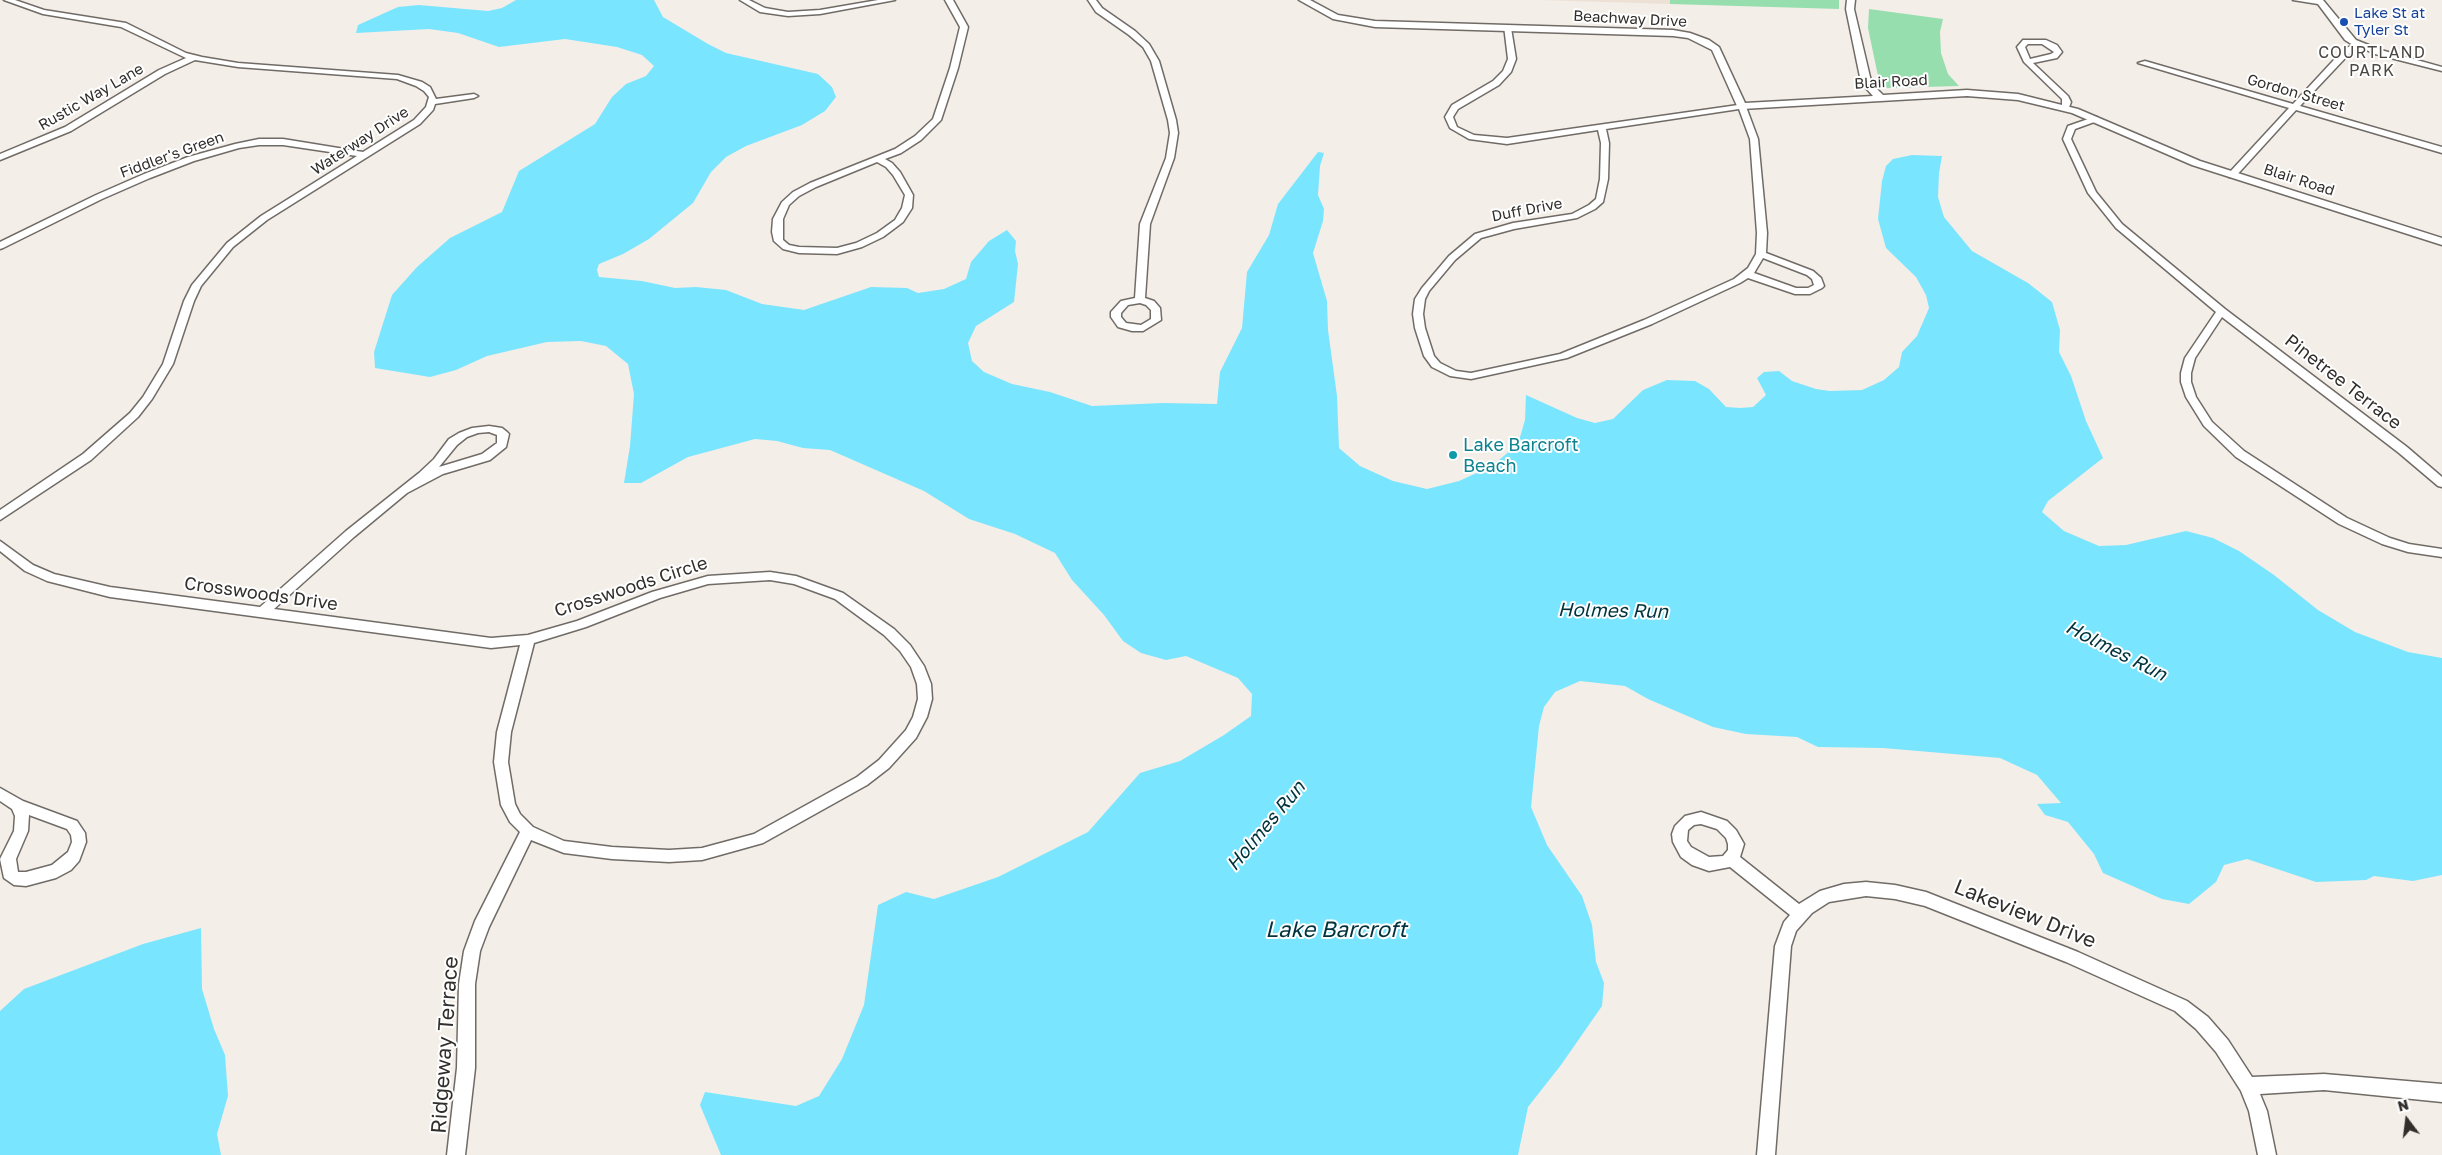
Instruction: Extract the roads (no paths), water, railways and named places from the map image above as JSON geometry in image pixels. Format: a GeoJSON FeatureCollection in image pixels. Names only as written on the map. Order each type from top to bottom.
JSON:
{"type":"FeatureCollection","features":[{"type":"Feature","properties":{"kind":"street","name":"Waterway Drive"},"geometry":{"type":"LineString","coordinates":[[0,516],[87,457],[134,416],[151,394],[168,364],[189,302],[197,285],[230,245],[264,218],[417,122],[430,108],[433,97],[427,89],[410,80],[398,77],[238,64],[194,58],[123,25],[43,12],[8,0]]}},
{"type":"Feature","properties":{"kind":"street"},"geometry":{"type":"LineString","coordinates":[[744,0],[768,11],[788,14],[820,12],[891,0]]}},
{"type":"Feature","properties":{"kind":"street"},"geometry":{"type":"LineString","coordinates":[[877,160],[889,165],[897,174],[909,195],[907,208],[898,222],[880,236],[859,245],[837,250],[799,250],[786,247],[779,241],[777,232],[778,219],[785,204],[796,194],[813,185],[898,150],[930,128],[942,110],[964,27],[959,14],[949,0]]}},
{"type":"Feature","properties":{"kind":"street"},"geometry":{"type":"LineString","coordinates":[[1092,0],[1099,10],[1132,33],[1146,46],[1155,61],[1172,120],[1174,133],[1170,158],[1145,224],[1140,300]]}},
{"type":"Feature","properties":{"kind":"street","name":"Beachway Drive"},"geometry":{"type":"LineString","coordinates":[[1303,0],[1326,13],[1359,22],[1673,33],[1698,38],[1716,49],[1742,106],[1754,139],[1762,234],[1761,254]]}},
{"type":"Feature","properties":{"kind":"street"},"geometry":{"type":"LineString","coordinates":[[1851,0],[1853,20],[1868,85],[1880,97]]}},
{"type":"Feature","properties":{"kind":"street"},"geometry":{"type":"LineString","coordinates":[[2297,0],[2320,1],[2348,38],[2358,45],[2442,69]]}},
{"type":"Feature","properties":{"kind":"street"},"geometry":{"type":"LineString","coordinates":[[1853,20],[1861,4]]}},
{"type":"Feature","properties":{"kind":"street","name":"Blair Road"},"geometry":{"type":"LineString","coordinates":[[1508,28],[1512,59],[1507,72],[1496,83],[1455,107],[1449,117],[1454,128],[1472,137],[1507,140],[1742,106],[1880,97],[1987,93],[2018,97],[2065,108],[2175,155],[2442,242]]}},
{"type":"Feature","properties":{"kind":"street"},"geometry":{"type":"LineString","coordinates":[[2232,175],[2347,51],[2358,45]]}},
{"type":"Feature","properties":{"kind":"street","name":"Rustic Way Lane"},"geometry":{"type":"LineString","coordinates":[[0,157],[68,129],[162,72],[194,58]]}},
{"type":"Feature","properties":{"kind":"street"},"geometry":{"type":"LineString","coordinates":[[2028,62],[2065,98],[2067,102],[2065,108]]}},
{"type":"Feature","properties":{"kind":"street","name":"Gordon Street"},"geometry":{"type":"LineString","coordinates":[[2142,63],[2442,150]]}},
{"type":"Feature","properties":{"kind":"street"},"geometry":{"type":"LineString","coordinates":[[432,102],[474,96]]}},
{"type":"Feature","properties":{"kind":"street","name":"Pinetree Terrace"},"geometry":{"type":"LineString","coordinates":[[2094,119],[2071,128],[2067,139],[2078,166],[2097,201],[2119,226],[2221,311],[2403,450],[2442,483]]}},
{"type":"Feature","properties":{"kind":"street","name":"Duff Drive"},"geometry":{"type":"LineString","coordinates":[[1602,127],[1604,179],[1600,200],[1592,207],[1574,216],[1513,226],[1478,236],[1452,258],[1425,290],[1420,299],[1418,314],[1429,356],[1436,365],[1445,371],[1462,376],[1484,375],[1531,364],[1608,340],[1737,281],[1747,274]]}},
{"type":"Feature","properties":{"kind":"street","name":"Fiddler's Green"},"geometry":{"type":"LineString","coordinates":[[0,246],[98,197],[190,159],[220,150],[268,142],[365,155]]}},
{"type":"Feature","properties":{"kind":"street"},"geometry":{"type":"LineString","coordinates":[[1761,254],[1810,274],[1816,278],[1818,286],[1810,290],[1796,290],[1747,274],[1757,263],[1761,254]]}},
{"type":"Feature","properties":{"kind":"street"},"geometry":{"type":"LineString","coordinates":[[2221,311],[2200,340],[2190,358],[2186,373],[2190,397],[2208,424],[2240,454],[2260,469],[2343,521],[2393,544],[2427,552],[2442,553]]}},
{"type":"Feature","properties":{"kind":"street"},"geometry":{"type":"LineString","coordinates":[[263,612],[350,534],[438,462],[449,446],[463,435],[476,430],[489,429],[498,430],[503,434],[502,444],[486,457],[439,471],[404,490]]}},
{"type":"Feature","properties":{"kind":"street","name":"Crosswoods Drive"},"geometry":{"type":"LineString","coordinates":[[0,545],[29,568],[51,578],[110,592],[491,643],[528,640]]}},
{"type":"Feature","properties":{"kind":"street","name":"Crosswoods Circle"},"geometry":{"type":"LineString","coordinates":[[731,576],[770,576],[811,585],[838,596],[889,632],[905,648],[917,666],[924,684],[925,699],[920,717],[911,734],[884,764],[862,781],[758,839],[702,854],[670,856],[612,853],[564,847],[544,840],[528,831],[515,818],[508,804],[503,782],[501,762],[504,732],[528,640],[581,624],[656,596],[708,580],[731,576]]}},
{"type":"Feature","properties":{"kind":"street"},"geometry":{"type":"LineString","coordinates":[[0,794],[18,805],[72,825],[78,833],[79,842],[74,856],[56,871],[26,879],[14,878],[9,873],[8,859],[21,831],[22,816],[18,805]]}},
{"type":"Feature","properties":{"kind":"street","name":"Ridgeway Terrace"},"geometry":{"type":"LineString","coordinates":[[456,1155],[466,1068],[467,984],[472,951],[481,926],[528,831]]}},
{"type":"Feature","properties":{"kind":"street"},"geometry":{"type":"LineString","coordinates":[[1731,859],[1800,914]]}},
{"type":"Feature","properties":{"kind":"street","name":"Lakeview Drive"},"geometry":{"type":"LineString","coordinates":[[1766,1155],[1781,958],[1790,927],[1800,914],[1825,896],[1844,891],[1866,889],[1895,892],[1935,902],[2072,957],[2181,1006],[2202,1023],[2222,1046],[2248,1086],[2258,1111],[2267,1155]]}},
{"type":"Feature","properties":{"kind":"street"},"geometry":{"type":"LineString","coordinates":[[2248,1086],[2324,1082],[2442,1093]]}},
{"type":"Feature","properties":{"kind":"water","name":"Lake Barcroft"},"geometry":{"type":"Polygon","coordinates":[[[516,0],[654,0],[663,17],[708,44],[726,53],[818,74],[832,87],[836,97],[825,111],[802,125],[746,146],[726,157],[711,172],[693,203],[649,239],[623,254],[599,264],[597,270],[599,277],[642,281],[675,288],[696,287],[726,290],[762,304],[804,310],[871,287],[907,288],[918,293],[944,289],[966,279],[971,262],[989,241],[1007,230],[1016,241],[1015,251],[1018,264],[1014,302],[976,326],[968,343],[972,361],[984,372],[1012,384],[1050,392],[1092,406],[1163,403],[1217,404],[1220,372],[1242,328],[1247,272],[1269,235],[1278,204],[1318,152],[1324,153],[1320,166],[1318,195],[1324,209],[1323,221],[1313,253],[1327,301],[1328,330],[1337,396],[1339,448],[1360,466],[1393,481],[1427,489],[1459,481],[1492,466],[1518,444],[1525,420],[1526,395],[1577,418],[1595,423],[1613,419],[1643,390],[1667,380],[1695,381],[1709,389],[1726,407],[1740,408],[1753,407],[1766,395],[1757,378],[1764,372],[1779,371],[1792,381],[1816,389],[1830,391],[1862,390],[1884,380],[1899,367],[1902,352],[1917,336],[1929,308],[1926,295],[1916,277],[1886,248],[1878,219],[1882,181],[1886,166],[1893,159],[1912,155],[1942,156],[1938,197],[1944,217],[1972,251],[2028,283],[2052,302],[2060,330],[2059,352],[2071,376],[2086,421],[2103,458],[2048,501],[2042,512],[2064,531],[2099,546],[2126,545],[2186,531],[2213,538],[2239,551],[2274,575],[2318,610],[2355,632],[2408,652],[2442,658],[2442,875],[2413,881],[2374,876],[2366,880],[2316,882],[2247,859],[2224,865],[2216,882],[2189,904],[2162,899],[2103,873],[2094,854],[2068,822],[2045,815],[2037,804],[2061,803],[2037,775],[2000,758],[1883,748],[1818,747],[1797,737],[1746,734],[1713,727],[1648,699],[1625,686],[1580,681],[1555,692],[1544,707],[1539,726],[1531,807],[1547,845],[1582,896],[1592,925],[1596,962],[1604,983],[1602,1006],[1561,1065],[1528,1107],[1518,1155],[721,1155],[700,1105],[705,1092],[796,1106],[819,1096],[842,1059],[864,1005],[878,905],[906,892],[934,899],[998,877],[1088,832],[1140,773],[1180,761],[1224,735],[1251,716],[1252,694],[1238,678],[1186,656],[1166,660],[1141,653],[1123,641],[1104,615],[1072,580],[1055,553],[1015,534],[969,519],[924,491],[830,450],[803,448],[777,441],[755,439],[688,457],[641,483],[624,483],[630,446],[634,394],[628,364],[606,346],[581,341],[547,342],[487,356],[456,370],[430,377],[375,368],[374,352],[392,295],[417,267],[450,238],[502,212],[519,171],[595,124],[612,97],[626,84],[646,76],[654,66],[642,55],[617,47],[565,39],[499,47],[458,33],[429,29],[356,33],[358,25],[398,7],[419,5],[488,11],[502,8],[516,0]]]}},
{"type":"Feature","properties":{"kind":"water"},"geometry":{"type":"Polygon","coordinates":[[[201,928],[202,989],[214,1029],[225,1055],[228,1096],[217,1134],[221,1155],[0,1155],[0,1011],[24,989],[143,944],[201,928]]]}},
{"type":"Feature","properties":{"kind":"place","name":"Lake St at Tyler St"},"geometry":{"type":"Point","coordinates":[2344,22]}},
{"type":"Feature","properties":{"kind":"place","name":"Lake Barcroft Beach"},"geometry":{"type":"Point","coordinates":[1453,455]}},
{"type":"Feature","properties":{"kind":"district","name":"COURTLAND PARK"},"geometry":{"type":"Point","coordinates":[2372,62]}},
{"type":"Feature","properties":{"kind":"water label","name":"Holmes Run"},"geometry":{"type":"Point","coordinates":[1613,611]}},
{"type":"Feature","properties":{"kind":"water label","name":"Holmes Run"},"geometry":{"type":"Point","coordinates":[2116,651]}},
{"type":"Feature","properties":{"kind":"water label","name":"Holmes Run"},"geometry":{"type":"Point","coordinates":[1266,826]}}]}
